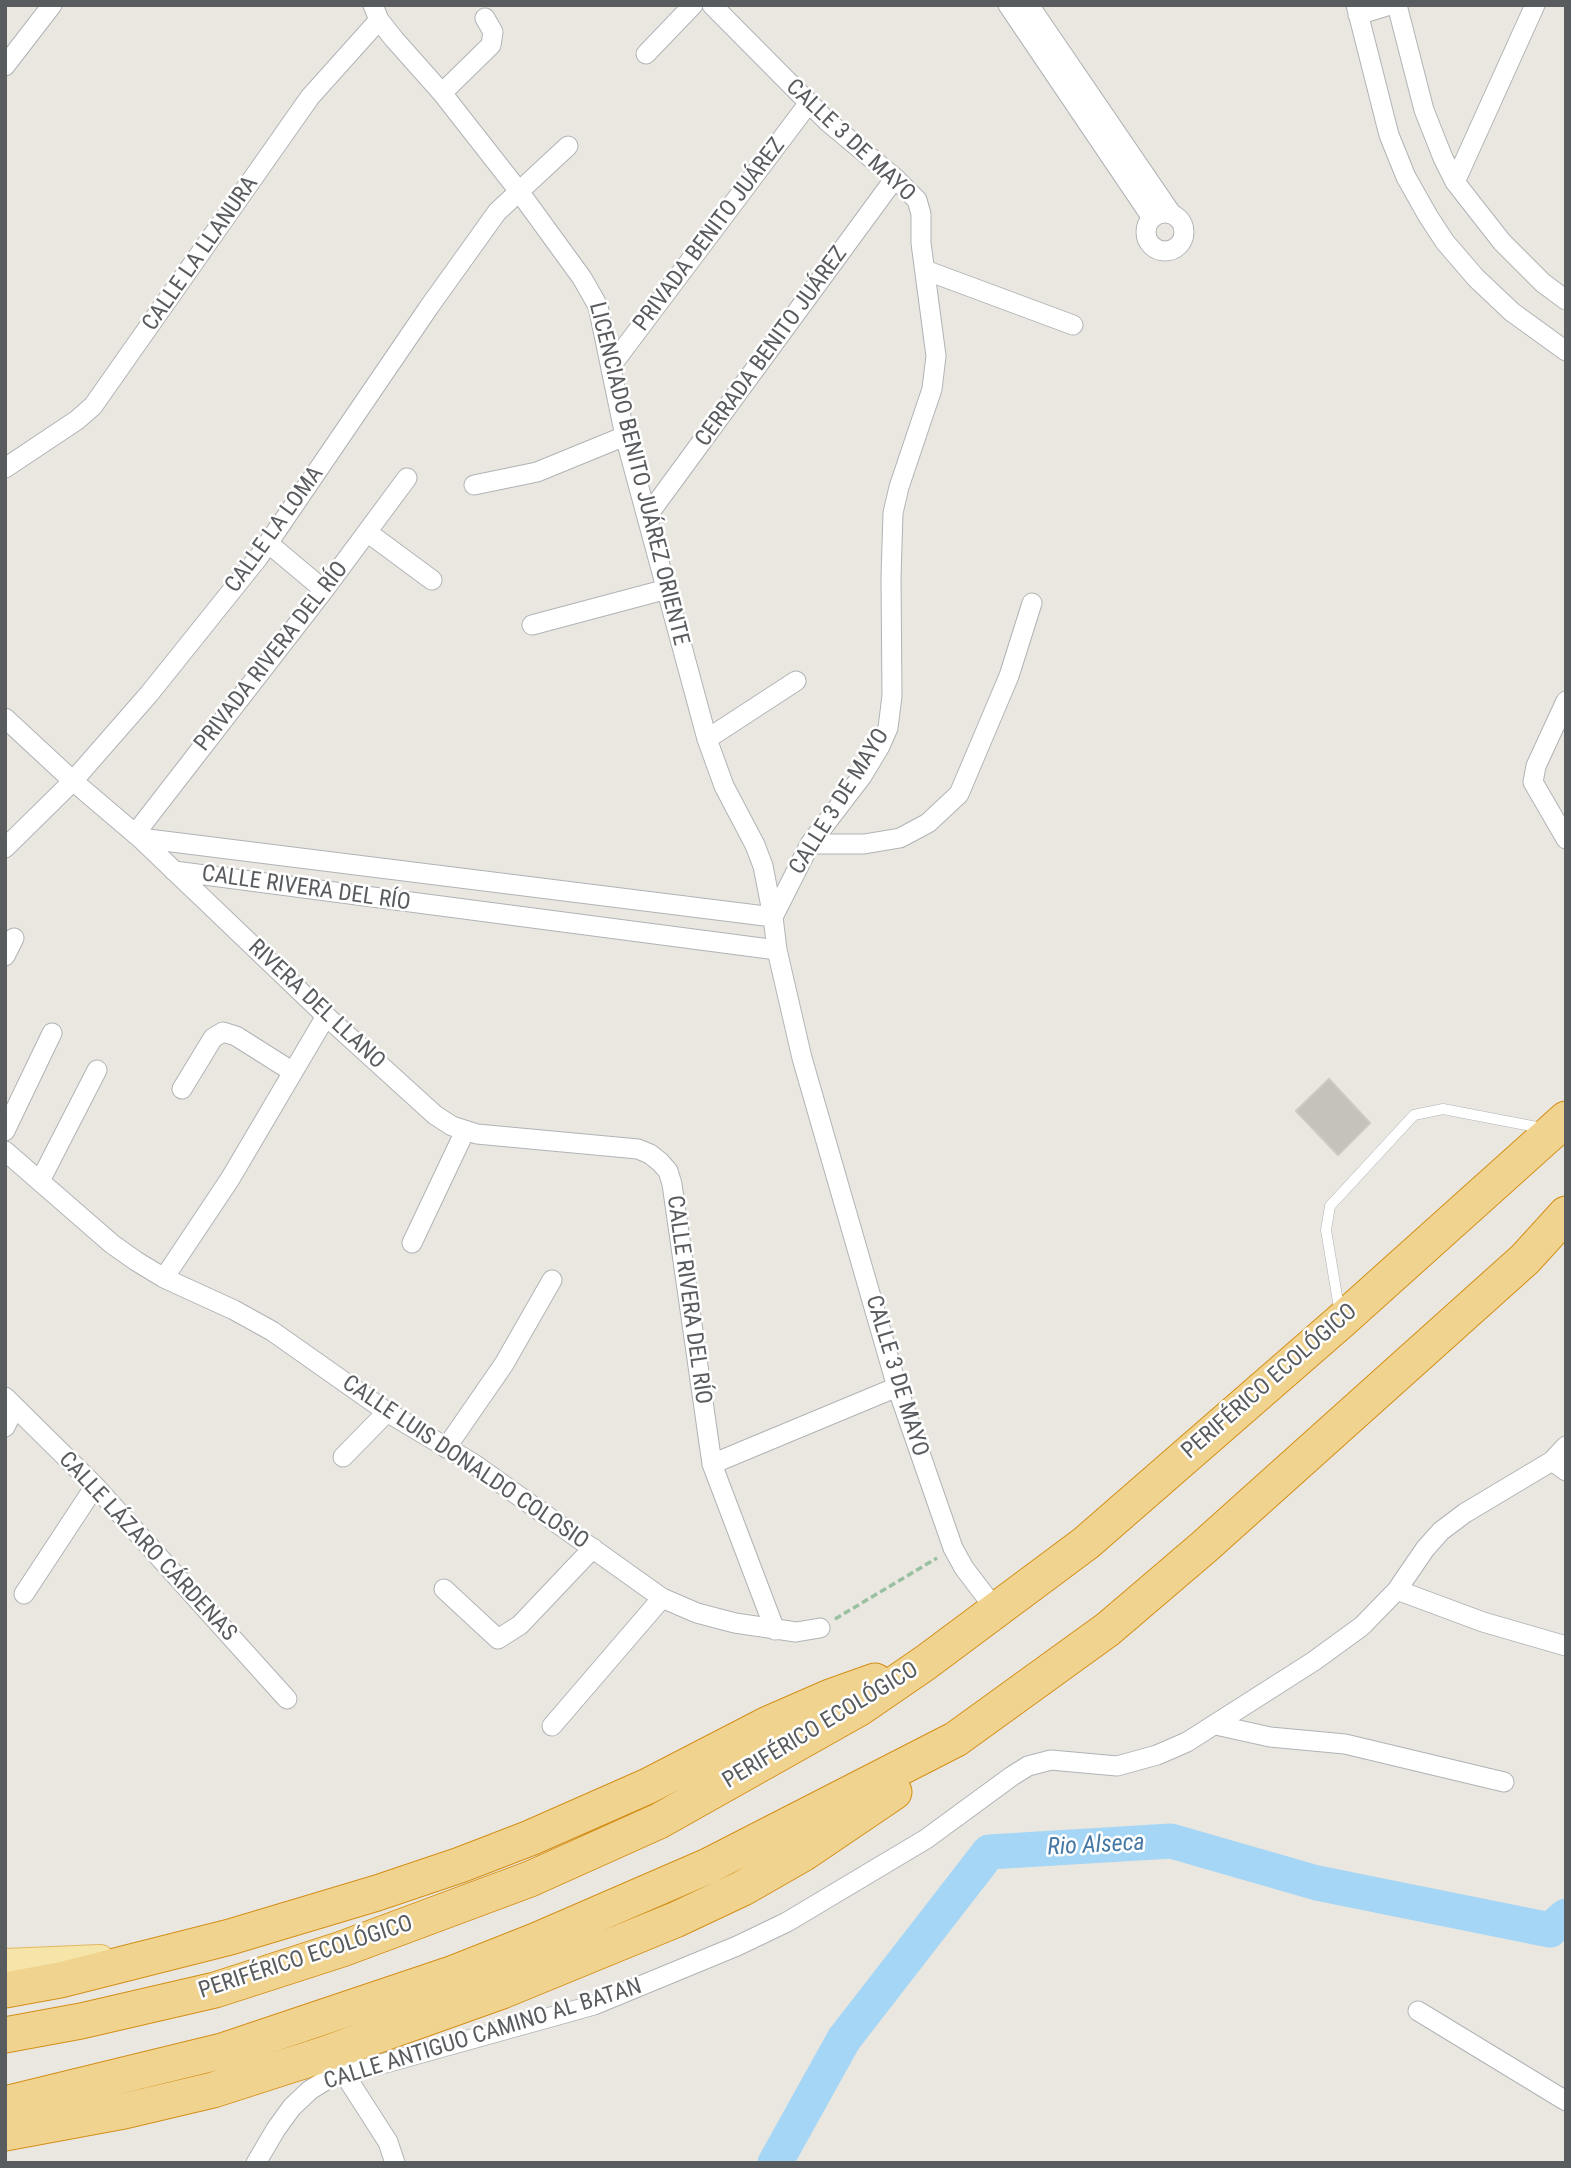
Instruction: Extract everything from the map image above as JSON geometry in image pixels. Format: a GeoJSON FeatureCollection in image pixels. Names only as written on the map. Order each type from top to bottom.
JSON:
{"type":"FeatureCollection","features":[{"type":"Feature","properties":{"kind":"highway","name":"PERIFÉRICO ECOLÓGICO"},"geometry":{"type":"LineString","coordinates":[[5,2035],[82,2021],[239,1983],[342,1949],[530,1879],[599,1850],[712,1792],[858,1709],[925,1663],[1086,1543],[1341,1321],[1559,1125]]}},
{"type":"Feature","properties":{"kind":"highway"},"geometry":{"type":"LineString","coordinates":[[5,2133],[124,2112],[213,2090],[322,2055],[502,1991],[664,1925],[743,1888],[804,1853],[886,1799],[956,1739],[1108,1629],[1194,1557],[1525,1259],[1566,1214]]}},
{"type":"Feature","properties":{"kind":"highway"},"geometry":{"type":"LineString","coordinates":[[5,1990],[60,1980],[230,1937],[460,1865],[530,1838],[648,1786],[793,1713],[925,1663]]}},
{"type":"Feature","properties":{"kind":"highway"},"geometry":{"type":"LineString","coordinates":[[5,2104],[222,2052],[454,1973],[708,1866],[956,1739]]}},
{"type":"Feature","properties":{"kind":"main road"},"geometry":{"type":"LineString","coordinates":[[5,1965],[146,1958]]}},
{"type":"Feature","properties":{"kind":"street"},"geometry":{"type":"LineString","coordinates":[[5,66],[52,5]]}},
{"type":"Feature","properties":{"kind":"street"},"geometry":{"type":"LineString","coordinates":[[646,54],[694,5]]}},
{"type":"Feature","properties":{"kind":"street","name":"CALLE 3 DE MAYO"},"geometry":{"type":"LineString","coordinates":[[712,5],[808,104],[912,194],[919,207],[936,356],[927,405],[893,513],[892,711],[880,746],[856,785],[810,844],[773,917],[777,950],[802,1058],[897,1387],[953,1548],[964,1568],[996,1610]]}},
{"type":"Feature","properties":{"kind":"street"},"geometry":{"type":"LineString","coordinates":[[1008,5],[1161,216],[1029,5]]}},
{"type":"Feature","properties":{"kind":"street"},"geometry":{"type":"LineString","coordinates":[[1390,5],[1357,10],[1389,135],[1406,177],[1445,242],[1476,278],[1512,312],[1566,351]]}},
{"type":"Feature","properties":{"kind":"street"},"geometry":{"type":"LineString","coordinates":[[1397,5],[1424,110],[1455,183],[1502,242],[1543,283],[1564,294]]}},
{"type":"Feature","properties":{"kind":"street"},"geometry":{"type":"LineString","coordinates":[[1455,183],[1535,5]]}},
{"type":"Feature","properties":{"kind":"street","name":"LICENCIADO BENITO JUÁREZ ORIENTE"},"geometry":{"type":"LineString","coordinates":[[376,13],[518,190],[592,293],[598,306],[625,436],[707,739],[724,786],[763,866],[773,917]]}},
{"type":"Feature","properties":{"kind":"street","name":"CALLE LA LLANURA"},"geometry":{"type":"LineString","coordinates":[[5,468],[93,406],[310,97],[376,13]]}},
{"type":"Feature","properties":{"kind":"street"},"geometry":{"type":"LineString","coordinates":[[442,93],[491,45],[493,32],[485,18]]}},
{"type":"Feature","properties":{"kind":"street","name":"PRIVADA BENITO JUÁREZ"},"geometry":{"type":"LineString","coordinates":[[611,366],[808,104]]}},
{"type":"Feature","properties":{"kind":"street","name":"CALLE LA LOMA"},"geometry":{"type":"LineString","coordinates":[[5,848],[72,781],[149,694],[268,543],[497,212],[568,146]]}},
{"type":"Feature","properties":{"kind":"street","name":"CERRADA BENITO JUÁREZ"},"geometry":{"type":"LineString","coordinates":[[648,514],[895,178]]}},
{"type":"Feature","properties":{"kind":"street"},"geometry":{"type":"LineString","coordinates":[[925,270],[1073,325]]}},
{"type":"Feature","properties":{"kind":"street"},"geometry":{"type":"LineString","coordinates":[[474,485],[537,472],[625,436]]}},
{"type":"Feature","properties":{"kind":"street","name":"PRIVADA RIVERA DEL RÍO"},"geometry":{"type":"LineString","coordinates":[[137,836],[407,478]]}},
{"type":"Feature","properties":{"kind":"street"},"geometry":{"type":"LineString","coordinates":[[367,532],[432,580]]}},
{"type":"Feature","properties":{"kind":"street"},"geometry":{"type":"LineString","coordinates":[[268,543],[324,590]]}},
{"type":"Feature","properties":{"kind":"street"},"geometry":{"type":"LineString","coordinates":[[532,625],[667,589]]}},
{"type":"Feature","properties":{"kind":"street"},"geometry":{"type":"LineString","coordinates":[[810,844],[864,844],[900,838],[928,823],[959,793],[1009,676],[1032,603]]}},
{"type":"Feature","properties":{"kind":"street"},"geometry":{"type":"LineString","coordinates":[[707,739],[796,681]]}},
{"type":"Feature","properties":{"kind":"street"},"geometry":{"type":"LineString","coordinates":[[1566,701],[1536,766],[1533,782],[1566,839]]}},
{"type":"Feature","properties":{"kind":"street","name":"CALLE RIVERA DEL RÍO"},"geometry":{"type":"LineString","coordinates":[[5,718],[174,871],[777,950]]}},
{"type":"Feature","properties":{"kind":"street","name":"CALLE RIVERA DEL RÍO"},"geometry":{"type":"LineString","coordinates":[[137,836],[773,917]]}},
{"type":"Feature","properties":{"kind":"street"},"geometry":{"type":"LineString","coordinates":[[388,901],[393,870]]}},
{"type":"Feature","properties":{"kind":"street","name":"RIVERA DEL LLANO"},"geometry":{"type":"LineString","coordinates":[[174,871],[326,1016],[435,1115],[465,1131]]}},
{"type":"Feature","properties":{"kind":"street"},"geometry":{"type":"LineString","coordinates":[[605,927],[608,897]]}},
{"type":"Feature","properties":{"kind":"street"},"geometry":{"type":"LineString","coordinates":[[164,1278],[230,1178],[326,1016]]}},
{"type":"Feature","properties":{"kind":"street"},"geometry":{"type":"LineString","coordinates":[[182,1090],[213,1038],[223,1032],[236,1036],[292,1072]]}},
{"type":"Feature","properties":{"kind":"street"},"geometry":{"type":"LineString","coordinates":[[5,1131],[52,1033]]}},
{"type":"Feature","properties":{"kind":"street"},"geometry":{"type":"LineString","coordinates":[[40,1181],[97,1070]]}},
{"type":"Feature","properties":{"kind":"street"},"geometry":{"type":"LineString","coordinates":[[412,1243],[465,1131]]}},
{"type":"Feature","properties":{"kind":"street","name":"CALLE RIVERA DEL RÍO"},"geometry":{"type":"LineString","coordinates":[[465,1131],[638,1149],[650,1154],[668,1171],[712,1464],[775,1630]]}},
{"type":"Feature","properties":{"kind":"street","name":"CALLE LUIS DONALDO COLOSIO"},"geometry":{"type":"LineString","coordinates":[[5,1151],[112,1244],[164,1278],[253,1320],[387,1412],[493,1477],[662,1598],[697,1613],[735,1623],[775,1630],[809,1632],[820,1628]]}},
{"type":"Feature","properties":{"kind":"street"},"geometry":{"type":"LineString","coordinates":[[446,1448],[504,1364],[552,1280]]}},
{"type":"Feature","properties":{"kind":"street"},"geometry":{"type":"LineString","coordinates":[[712,1464],[897,1387]]}},
{"type":"Feature","properties":{"kind":"street"},"geometry":{"type":"LineString","coordinates":[[5,1427],[10,1402]]}},
{"type":"Feature","properties":{"kind":"street","name":"CALLE LÁZARO CÁRDENAS"},"geometry":{"type":"LineString","coordinates":[[10,1402],[95,1486],[286,1699]]}},
{"type":"Feature","properties":{"kind":"street"},"geometry":{"type":"LineString","coordinates":[[343,1457],[387,1412]]}},
{"type":"Feature","properties":{"kind":"street","name":"CALLE ANTIGUO CAMINO AL BATAN"},"geometry":{"type":"LineString","coordinates":[[256,2163],[292,2107],[310,2090],[328,2080],[594,2006],[737,1946],[787,1922],[926,1839],[1028,1766],[1051,1760],[1102,1766],[1135,1762],[1172,1749],[1216,1725],[1342,1642],[1362,1626],[1396,1590],[1441,1531],[1465,1513],[1559,1466],[1566,1446]]}},
{"type":"Feature","properties":{"kind":"street"},"geometry":{"type":"LineString","coordinates":[[24,1594],[95,1486]]}},
{"type":"Feature","properties":{"kind":"street"},"geometry":{"type":"LineString","coordinates":[[444,1589],[498,1639],[520,1625],[593,1548]]}},
{"type":"Feature","properties":{"kind":"street"},"geometry":{"type":"LineString","coordinates":[[1396,1590],[1483,1622],[1566,1646]]}},
{"type":"Feature","properties":{"kind":"street"},"geometry":{"type":"LineString","coordinates":[[552,1726],[662,1598]]}},
{"type":"Feature","properties":{"kind":"street"},"geometry":{"type":"LineString","coordinates":[[1216,1725],[1270,1737],[1345,1744],[1504,1782]]}},
{"type":"Feature","properties":{"kind":"street"},"geometry":{"type":"LineString","coordinates":[[1418,2011],[1566,2101]]}},
{"type":"Feature","properties":{"kind":"street"},"geometry":{"type":"LineString","coordinates":[[345,2075],[388,2142],[395,2163]]}},
{"type":"Feature","properties":{"kind":"lane"},"geometry":{"type":"LineString","coordinates":[[1341,1321],[1326,1230],[1330,1206],[1414,1115],[1443,1109],[1559,1125]]}},
{"type":"Feature","properties":{"kind":"path"},"geometry":{"type":"LineString","coordinates":[[820,1628],[953,1548]]}},
{"type":"Feature","properties":{"kind":"building"},"geometry":{"type":"Polygon","coordinates":[[[1329,1079],[1370,1123],[1338,1155],[1296,1111],[1329,1079]]]}},
{"type":"Feature","properties":{"kind":"waterway","name":"Rio Alseca"},"geometry":{"type":"LineString","coordinates":[[775,2163],[844,2039],[989,1852],[1171,1841],[1317,1883],[1550,1930],[1566,1916]]}}]}
